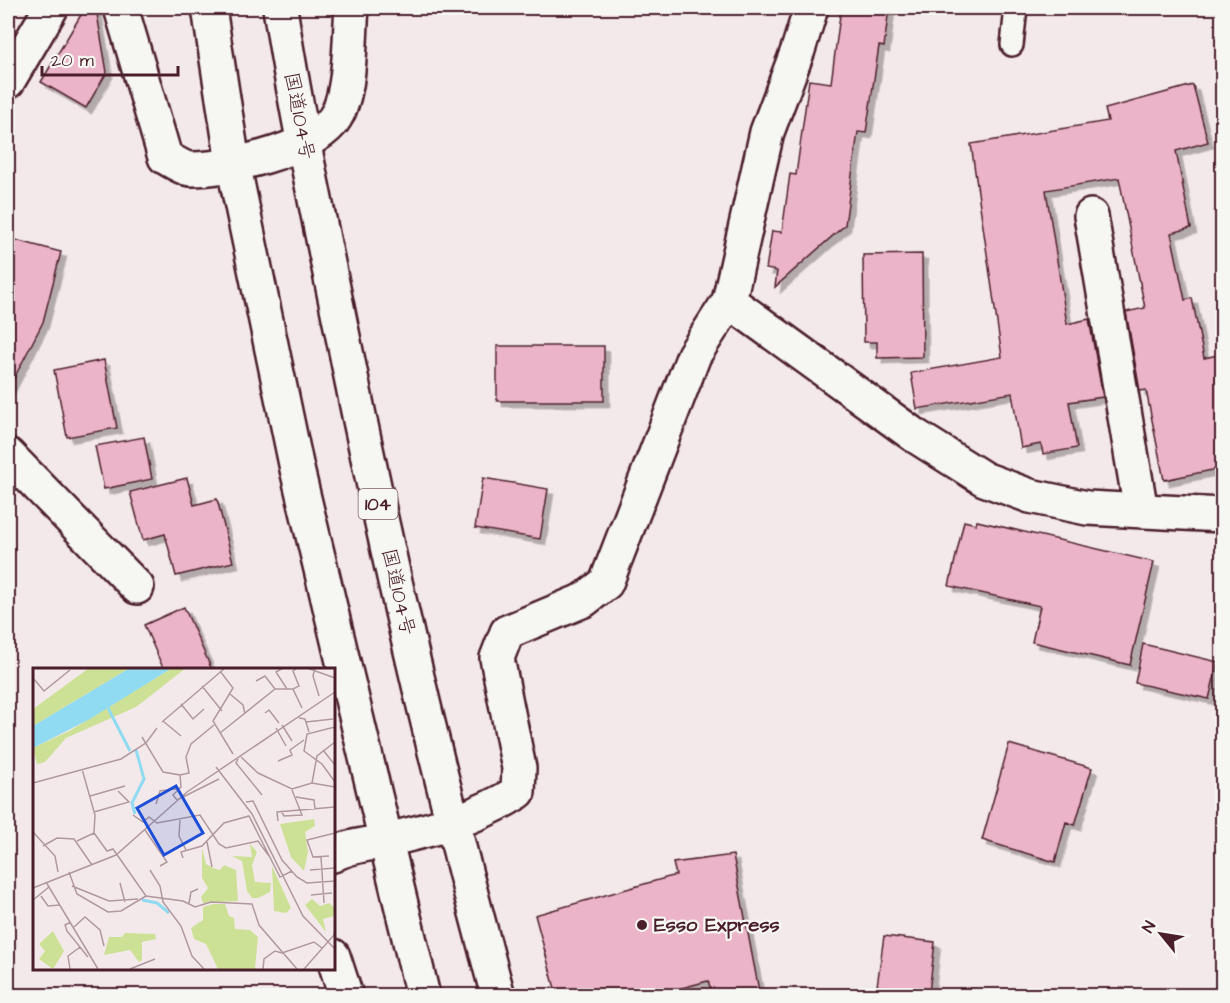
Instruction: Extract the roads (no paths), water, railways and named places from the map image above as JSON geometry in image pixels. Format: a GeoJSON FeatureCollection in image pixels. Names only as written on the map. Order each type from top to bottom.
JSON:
{"type":"FeatureCollection","features":[{"type":"Feature","properties":{"kind":"main road"},"geometry":{"type":"LineString","coordinates":[[8,81],[51,8]]}},
{"type":"Feature","properties":{"kind":"main road"},"geometry":{"type":"LineString","coordinates":[[121,8],[165,157],[187,169],[233,163],[304,144],[332,123],[345,94],[352,8]]}},
{"type":"Feature","properties":{"kind":"main road"},"geometry":{"type":"LineString","coordinates":[[208,8],[233,163],[297,470],[423,996]]}},
{"type":"Feature","properties":{"kind":"main road","name":"国道104号"},"geometry":{"type":"LineString","coordinates":[[280,8],[304,144],[360,426],[451,823],[498,996]]}},
{"type":"Feature","properties":{"kind":"main road"},"geometry":{"type":"LineString","coordinates":[[334,855],[352,847],[386,841],[490,810],[518,792],[519,768],[497,658],[507,632],[584,600],[606,583],[694,355],[729,301],[767,132],[811,8]]}},
{"type":"Feature","properties":{"kind":"main road"},"geometry":{"type":"LineString","coordinates":[[1091,216],[1141,511]]}},
{"type":"Feature","properties":{"kind":"main road"},"geometry":{"type":"LineString","coordinates":[[729,301],[914,435],[984,479],[1041,499],[1088,508],[1222,515]]}},
{"type":"Feature","properties":{"kind":"main road"},"geometry":{"type":"LineString","coordinates":[[8,455],[137,587]]}},
{"type":"Feature","properties":{"kind":"main road"},"geometry":{"type":"LineString","coordinates":[[334,959],[346,996]]}},
{"type":"Feature","properties":{"kind":"lane"},"geometry":{"type":"LineString","coordinates":[[1012,45],[1016,8]]}},
{"type":"Feature","properties":{"kind":"place","name":"Esso Express"},"geometry":{"type":"Point","coordinates":[642,925]}}]}
